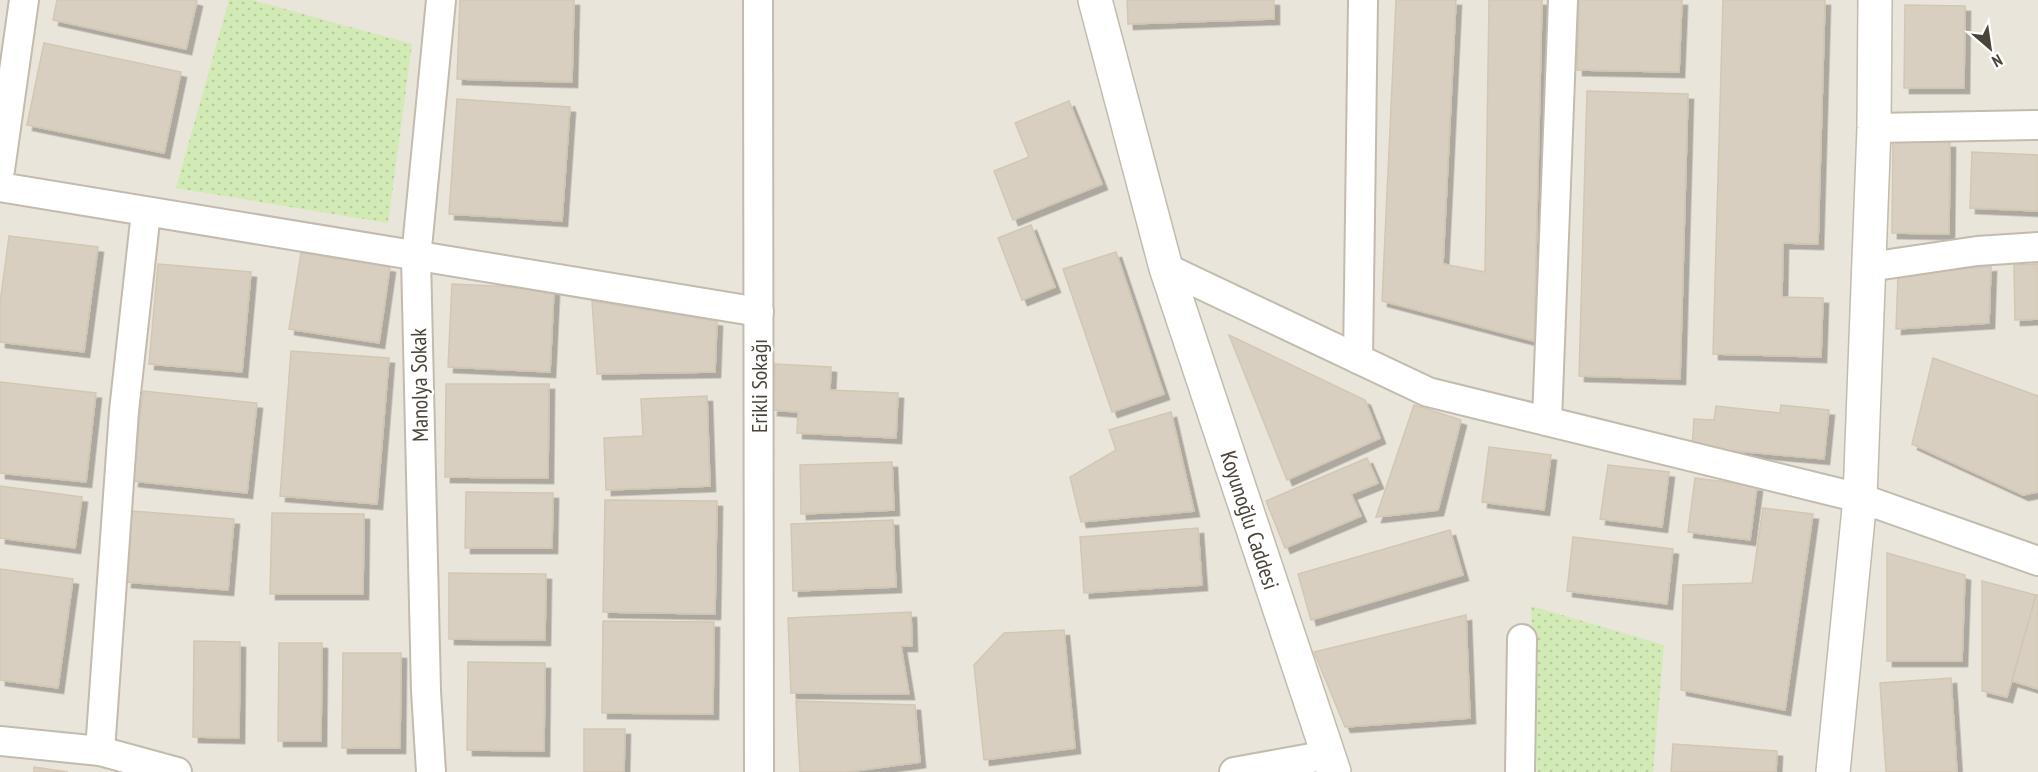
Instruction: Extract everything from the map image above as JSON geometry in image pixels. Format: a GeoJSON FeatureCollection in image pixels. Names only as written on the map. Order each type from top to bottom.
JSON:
{"type":"FeatureCollection","features":[{"type":"Feature","properties":{"kind":"street"},"geometry":{"type":"LineString","coordinates":[[0,170],[24,0]]}},
{"type":"Feature","properties":{"kind":"street","name":"Manolya Sokak"},"geometry":{"type":"LineString","coordinates":[[431,772],[426,691],[416,258],[441,0]]}},
{"type":"Feature","properties":{"kind":"street","name":"Erikli Sokağı"},"geometry":{"type":"LineString","coordinates":[[758,0],[759,772]]}},
{"type":"Feature","properties":{"kind":"street","name":"Koyunoğlu Caddesi"},"geometry":{"type":"LineString","coordinates":[[1095,0],[1166,268],[1331,763]]}},
{"type":"Feature","properties":{"kind":"street"},"geometry":{"type":"LineString","coordinates":[[1358,359],[1363,0]]}},
{"type":"Feature","properties":{"kind":"street"},"geometry":{"type":"LineString","coordinates":[[1547,421],[1563,0]]}},
{"type":"Feature","properties":{"kind":"street"},"geometry":{"type":"LineString","coordinates":[[1833,772],[1860,498],[1874,128],[1875,0]]}},
{"type":"Feature","properties":{"kind":"street"},"geometry":{"type":"LineString","coordinates":[[1874,128],[2038,125]]}},
{"type":"Feature","properties":{"kind":"street"},"geometry":{"type":"LineString","coordinates":[[0,187],[416,258],[759,312]]}},
{"type":"Feature","properties":{"kind":"street"},"geometry":{"type":"LineString","coordinates":[[100,751],[124,411],[146,212]]}},
{"type":"Feature","properties":{"kind":"street"},"geometry":{"type":"LineString","coordinates":[[1869,267],[1977,251],[2038,247]]}},
{"type":"Feature","properties":{"kind":"street"},"geometry":{"type":"LineString","coordinates":[[1166,268],[1428,392],[1860,498],[2038,561]]}},
{"type":"Feature","properties":{"kind":"street"},"geometry":{"type":"LineString","coordinates":[[1520,772],[1522,639]]}},
{"type":"Feature","properties":{"kind":"street"},"geometry":{"type":"LineString","coordinates":[[0,741],[100,751],[177,772]]}},
{"type":"Feature","properties":{"kind":"street"},"geometry":{"type":"LineString","coordinates":[[1234,772],[1331,763]]}},
{"type":"Feature","properties":{"kind":"shaded area"},"geometry":{"type":"Polygon","coordinates":[[[0,0],[2038,0],[2038,772],[0,772],[0,0]]]}},
{"type":"Feature","properties":{"kind":"green space"},"geometry":{"type":"Polygon","coordinates":[[[229,0],[252,0],[412,44],[388,223],[176,188],[229,0]]]}},
{"type":"Feature","properties":{"kind":"green space"},"geometry":{"type":"Polygon","coordinates":[[[1531,606],[1664,645],[1653,772],[1537,772],[1531,606]]]}},
{"type":"Feature","properties":{"kind":"building"},"geometry":{"type":"Polygon","coordinates":[[[57,0],[197,1],[186,49],[53,20],[57,0]]]}},
{"type":"Feature","properties":{"kind":"building"},"geometry":{"type":"Polygon","coordinates":[[[460,0],[574,0],[572,82],[457,79],[460,0]]]}},
{"type":"Feature","properties":{"kind":"building"},"geometry":{"type":"Polygon","coordinates":[[[1127,0],[1274,0],[1274,19],[1128,24],[1127,0]]]}},
{"type":"Feature","properties":{"kind":"building"},"geometry":{"type":"Polygon","coordinates":[[[1396,0],[1456,0],[1443,264],[1485,272],[1489,0],[1542,0],[1534,341],[1382,301],[1396,0]]]}},
{"type":"Feature","properties":{"kind":"building"},"geometry":{"type":"Polygon","coordinates":[[[1579,0],[1682,0],[1679,72],[1577,70],[1579,0]]]}},
{"type":"Feature","properties":{"kind":"building"},"geometry":{"type":"Polygon","coordinates":[[[1723,0],[1825,0],[1818,244],[1783,243],[1782,297],[1823,298],[1821,357],[1713,354],[1723,0]]]}},
{"type":"Feature","properties":{"kind":"building"},"geometry":{"type":"Polygon","coordinates":[[[1905,5],[1965,6],[1964,88],[1904,88],[1905,5]]]}},
{"type":"Feature","properties":{"kind":"building"},"geometry":{"type":"Polygon","coordinates":[[[44,43],[181,72],[164,153],[27,125],[44,43]]]}},
{"type":"Feature","properties":{"kind":"building"},"geometry":{"type":"Polygon","coordinates":[[[1587,91],[1688,94],[1680,379],[1579,376],[1587,91]]]}},
{"type":"Feature","properties":{"kind":"building"},"geometry":{"type":"Polygon","coordinates":[[[457,99],[570,107],[562,221],[449,214],[457,99]]]}},
{"type":"Feature","properties":{"kind":"building"},"geometry":{"type":"Polygon","coordinates":[[[1069,101],[1102,184],[1013,220],[994,171],[1029,157],[1015,123],[1069,101]]]}},
{"type":"Feature","properties":{"kind":"building"},"geometry":{"type":"Polygon","coordinates":[[[1893,141],[1950,142],[1949,234],[1892,233],[1893,141]]]}},
{"type":"Feature","properties":{"kind":"building"},"geometry":{"type":"Polygon","coordinates":[[[1972,152],[2038,155],[2038,211],[1970,208],[1972,152]]]}},
{"type":"Feature","properties":{"kind":"building"},"geometry":{"type":"Polygon","coordinates":[[[1031,225],[1055,287],[1022,300],[998,238],[1031,225]]]}},
{"type":"Feature","properties":{"kind":"building"},"geometry":{"type":"Polygon","coordinates":[[[9,236],[98,247],[84,352],[0,342],[0,303],[9,236]]]}},
{"type":"Feature","properties":{"kind":"building"},"geometry":{"type":"Polygon","coordinates":[[[1116,252],[1164,394],[1112,412],[1063,269],[1116,252]]]}},
{"type":"Feature","properties":{"kind":"building"},"geometry":{"type":"Polygon","coordinates":[[[301,253],[390,267],[379,343],[289,329],[301,253]]]}},
{"type":"Feature","properties":{"kind":"building"},"geometry":{"type":"Polygon","coordinates":[[[158,264],[251,272],[242,372],[149,364],[158,264]]]}},
{"type":"Feature","properties":{"kind":"building"},"geometry":{"type":"Polygon","coordinates":[[[2038,264],[2038,319],[2015,320],[2014,265],[2038,264]]]}},
{"type":"Feature","properties":{"kind":"building"},"geometry":{"type":"Polygon","coordinates":[[[1991,266],[1989,323],[1896,329],[1898,275],[1991,266]]]}},
{"type":"Feature","properties":{"kind":"building"},"geometry":{"type":"Polygon","coordinates":[[[452,284],[554,289],[550,372],[448,367],[452,284]]]}},
{"type":"Feature","properties":{"kind":"building"},"geometry":{"type":"Polygon","coordinates":[[[592,301],[717,321],[715,372],[597,374],[592,301]]]}},
{"type":"Feature","properties":{"kind":"building"},"geometry":{"type":"Polygon","coordinates":[[[1229,335],[1365,400],[1380,438],[1287,480],[1229,335]]]}},
{"type":"Feature","properties":{"kind":"building"},"geometry":{"type":"Polygon","coordinates":[[[291,351],[389,358],[377,504],[280,496],[291,351]]]}},
{"type":"Feature","properties":{"kind":"building"},"geometry":{"type":"Polygon","coordinates":[[[1933,358],[2038,396],[2038,492],[2023,495],[1912,444],[1933,358]]]}},
{"type":"Feature","properties":{"kind":"building"},"geometry":{"type":"Polygon","coordinates":[[[775,364],[831,367],[830,390],[898,393],[896,438],[797,433],[798,412],[772,410],[775,364]]]}},
{"type":"Feature","properties":{"kind":"building"},"geometry":{"type":"Polygon","coordinates":[[[0,382],[96,393],[86,482],[0,473],[0,382]]]}},
{"type":"Feature","properties":{"kind":"building"},"geometry":{"type":"Polygon","coordinates":[[[446,384],[549,384],[548,478],[445,477],[446,384]]]}},
{"type":"Feature","properties":{"kind":"building"},"geometry":{"type":"Polygon","coordinates":[[[143,391],[257,403],[247,493],[133,481],[143,391]]]}},
{"type":"Feature","properties":{"kind":"building"},"geometry":{"type":"Polygon","coordinates":[[[707,396],[710,486],[606,490],[604,438],[643,436],[641,399],[707,396]]]}},
{"type":"Feature","properties":{"kind":"building"},"geometry":{"type":"Polygon","coordinates":[[[1414,405],[1461,420],[1438,510],[1376,517],[1414,405]]]}},
{"type":"Feature","properties":{"kind":"building"},"geometry":{"type":"Polygon","coordinates":[[[1781,405],[1829,410],[1824,459],[1692,447],[1694,419],[1714,420],[1716,406],[1780,413],[1781,405]]]}},
{"type":"Feature","properties":{"kind":"building"},"geometry":{"type":"Polygon","coordinates":[[[1171,412],[1194,511],[1081,522],[1070,477],[1116,450],[1109,430],[1171,412]]]}},
{"type":"Feature","properties":{"kind":"building"},"geometry":{"type":"Polygon","coordinates":[[[1489,447],[1551,455],[1544,510],[1482,502],[1489,447]]]}},
{"type":"Feature","properties":{"kind":"building"},"geometry":{"type":"Polygon","coordinates":[[[1367,458],[1378,483],[1351,494],[1361,516],[1285,548],[1266,501],[1367,458]]]}},
{"type":"Feature","properties":{"kind":"building"},"geometry":{"type":"Polygon","coordinates":[[[892,462],[894,510],[801,514],[800,465],[892,462]]]}},
{"type":"Feature","properties":{"kind":"building"},"geometry":{"type":"Polygon","coordinates":[[[1608,465],[1669,472],[1662,527],[1600,519],[1608,465]]]}},
{"type":"Feature","properties":{"kind":"building"},"geometry":{"type":"Polygon","coordinates":[[[1695,478],[1757,486],[1750,540],[1688,532],[1695,478]]]}},
{"type":"Feature","properties":{"kind":"building"},"geometry":{"type":"Polygon","coordinates":[[[0,486],[82,497],[75,548],[0,538],[0,486]]]}},
{"type":"Feature","properties":{"kind":"building"},"geometry":{"type":"Polygon","coordinates":[[[466,492],[553,493],[552,548],[465,548],[466,492]]]}},
{"type":"Feature","properties":{"kind":"building"},"geometry":{"type":"Polygon","coordinates":[[[605,500],[717,501],[715,614],[603,612],[605,500]]]}},
{"type":"Feature","properties":{"kind":"building"},"geometry":{"type":"Polygon","coordinates":[[[1763,508],[1813,514],[1785,710],[1681,690],[1683,585],[1752,583],[1763,508]]]}},
{"type":"Feature","properties":{"kind":"building"},"geometry":{"type":"Polygon","coordinates":[[[132,511],[234,519],[228,590],[126,582],[132,511]]]}},
{"type":"Feature","properties":{"kind":"building"},"geometry":{"type":"Polygon","coordinates":[[[272,513],[364,514],[363,594],[270,594],[272,513]]]}},
{"type":"Feature","properties":{"kind":"building"},"geometry":{"type":"Polygon","coordinates":[[[893,520],[896,587],[793,591],[791,524],[893,520]]]}},
{"type":"Feature","properties":{"kind":"building"},"geometry":{"type":"Polygon","coordinates":[[[1198,528],[1202,585],[1084,593],[1080,537],[1198,528]]]}},
{"type":"Feature","properties":{"kind":"building"},"geometry":{"type":"Polygon","coordinates":[[[1450,530],[1463,575],[1311,620],[1298,574],[1450,530]]]}},
{"type":"Feature","properties":{"kind":"building"},"geometry":{"type":"Polygon","coordinates":[[[1573,537],[1673,549],[1667,604],[1567,591],[1573,537]]]}},
{"type":"Feature","properties":{"kind":"building"},"geometry":{"type":"Polygon","coordinates":[[[1887,553],[1965,575],[1962,661],[1887,661],[1887,553]]]}},
{"type":"Feature","properties":{"kind":"building"},"geometry":{"type":"Polygon","coordinates":[[[0,569],[73,579],[58,688],[0,680],[0,569]]]}},
{"type":"Feature","properties":{"kind":"building"},"geometry":{"type":"Polygon","coordinates":[[[449,573],[546,574],[545,640],[449,639],[449,573]]]}},
{"type":"Feature","properties":{"kind":"building"},"geometry":{"type":"Polygon","coordinates":[[[1982,581],[2036,595],[2007,697],[1982,691],[1982,581]]]}},
{"type":"Feature","properties":{"kind":"building"},"geometry":{"type":"Polygon","coordinates":[[[2036,595],[2038,595],[2038,689],[2012,681],[2036,595]]]}},
{"type":"Feature","properties":{"kind":"building"},"geometry":{"type":"Polygon","coordinates":[[[911,612],[912,646],[901,646],[909,694],[791,693],[788,618],[911,612]]]}},
{"type":"Feature","properties":{"kind":"building"},"geometry":{"type":"Polygon","coordinates":[[[1466,615],[1470,718],[1345,727],[1314,652],[1466,615]]]}},
{"type":"Feature","properties":{"kind":"building"},"geometry":{"type":"Polygon","coordinates":[[[603,621],[714,622],[713,714],[602,713],[603,621]]]}},
{"type":"Feature","properties":{"kind":"building"},"geometry":{"type":"Polygon","coordinates":[[[1064,630],[1075,748],[984,760],[974,665],[1004,633],[1064,630]]]}},
{"type":"Feature","properties":{"kind":"building"},"geometry":{"type":"Polygon","coordinates":[[[194,641],[240,642],[239,738],[193,737],[194,641]]]}},
{"type":"Feature","properties":{"kind":"building"},"geometry":{"type":"Polygon","coordinates":[[[279,643],[322,643],[321,741],[278,741],[279,643]]]}},
{"type":"Feature","properties":{"kind":"building"},"geometry":{"type":"Polygon","coordinates":[[[343,653],[401,653],[400,748],[342,748],[343,653]]]}},
{"type":"Feature","properties":{"kind":"building"},"geometry":{"type":"Polygon","coordinates":[[[468,662],[545,663],[544,751],[467,750],[468,662]]]}},
{"type":"Feature","properties":{"kind":"building"},"geometry":{"type":"Polygon","coordinates":[[[1951,678],[1957,772],[1886,772],[1880,683],[1951,678]]]}},
{"type":"Feature","properties":{"kind":"building"},"geometry":{"type":"Polygon","coordinates":[[[796,701],[915,705],[920,762],[847,772],[800,772],[796,701]]]}},
{"type":"Feature","properties":{"kind":"building"},"geometry":{"type":"Polygon","coordinates":[[[584,729],[625,729],[624,772],[584,772],[584,729]]]}},
{"type":"Feature","properties":{"kind":"building"},"geometry":{"type":"Polygon","coordinates":[[[1673,744],[1777,751],[1776,772],[1671,772],[1673,744]]]}},
{"type":"Feature","properties":{"kind":"building"},"geometry":{"type":"Polygon","coordinates":[[[34,767],[68,772],[34,772],[34,767]]]}}]}
